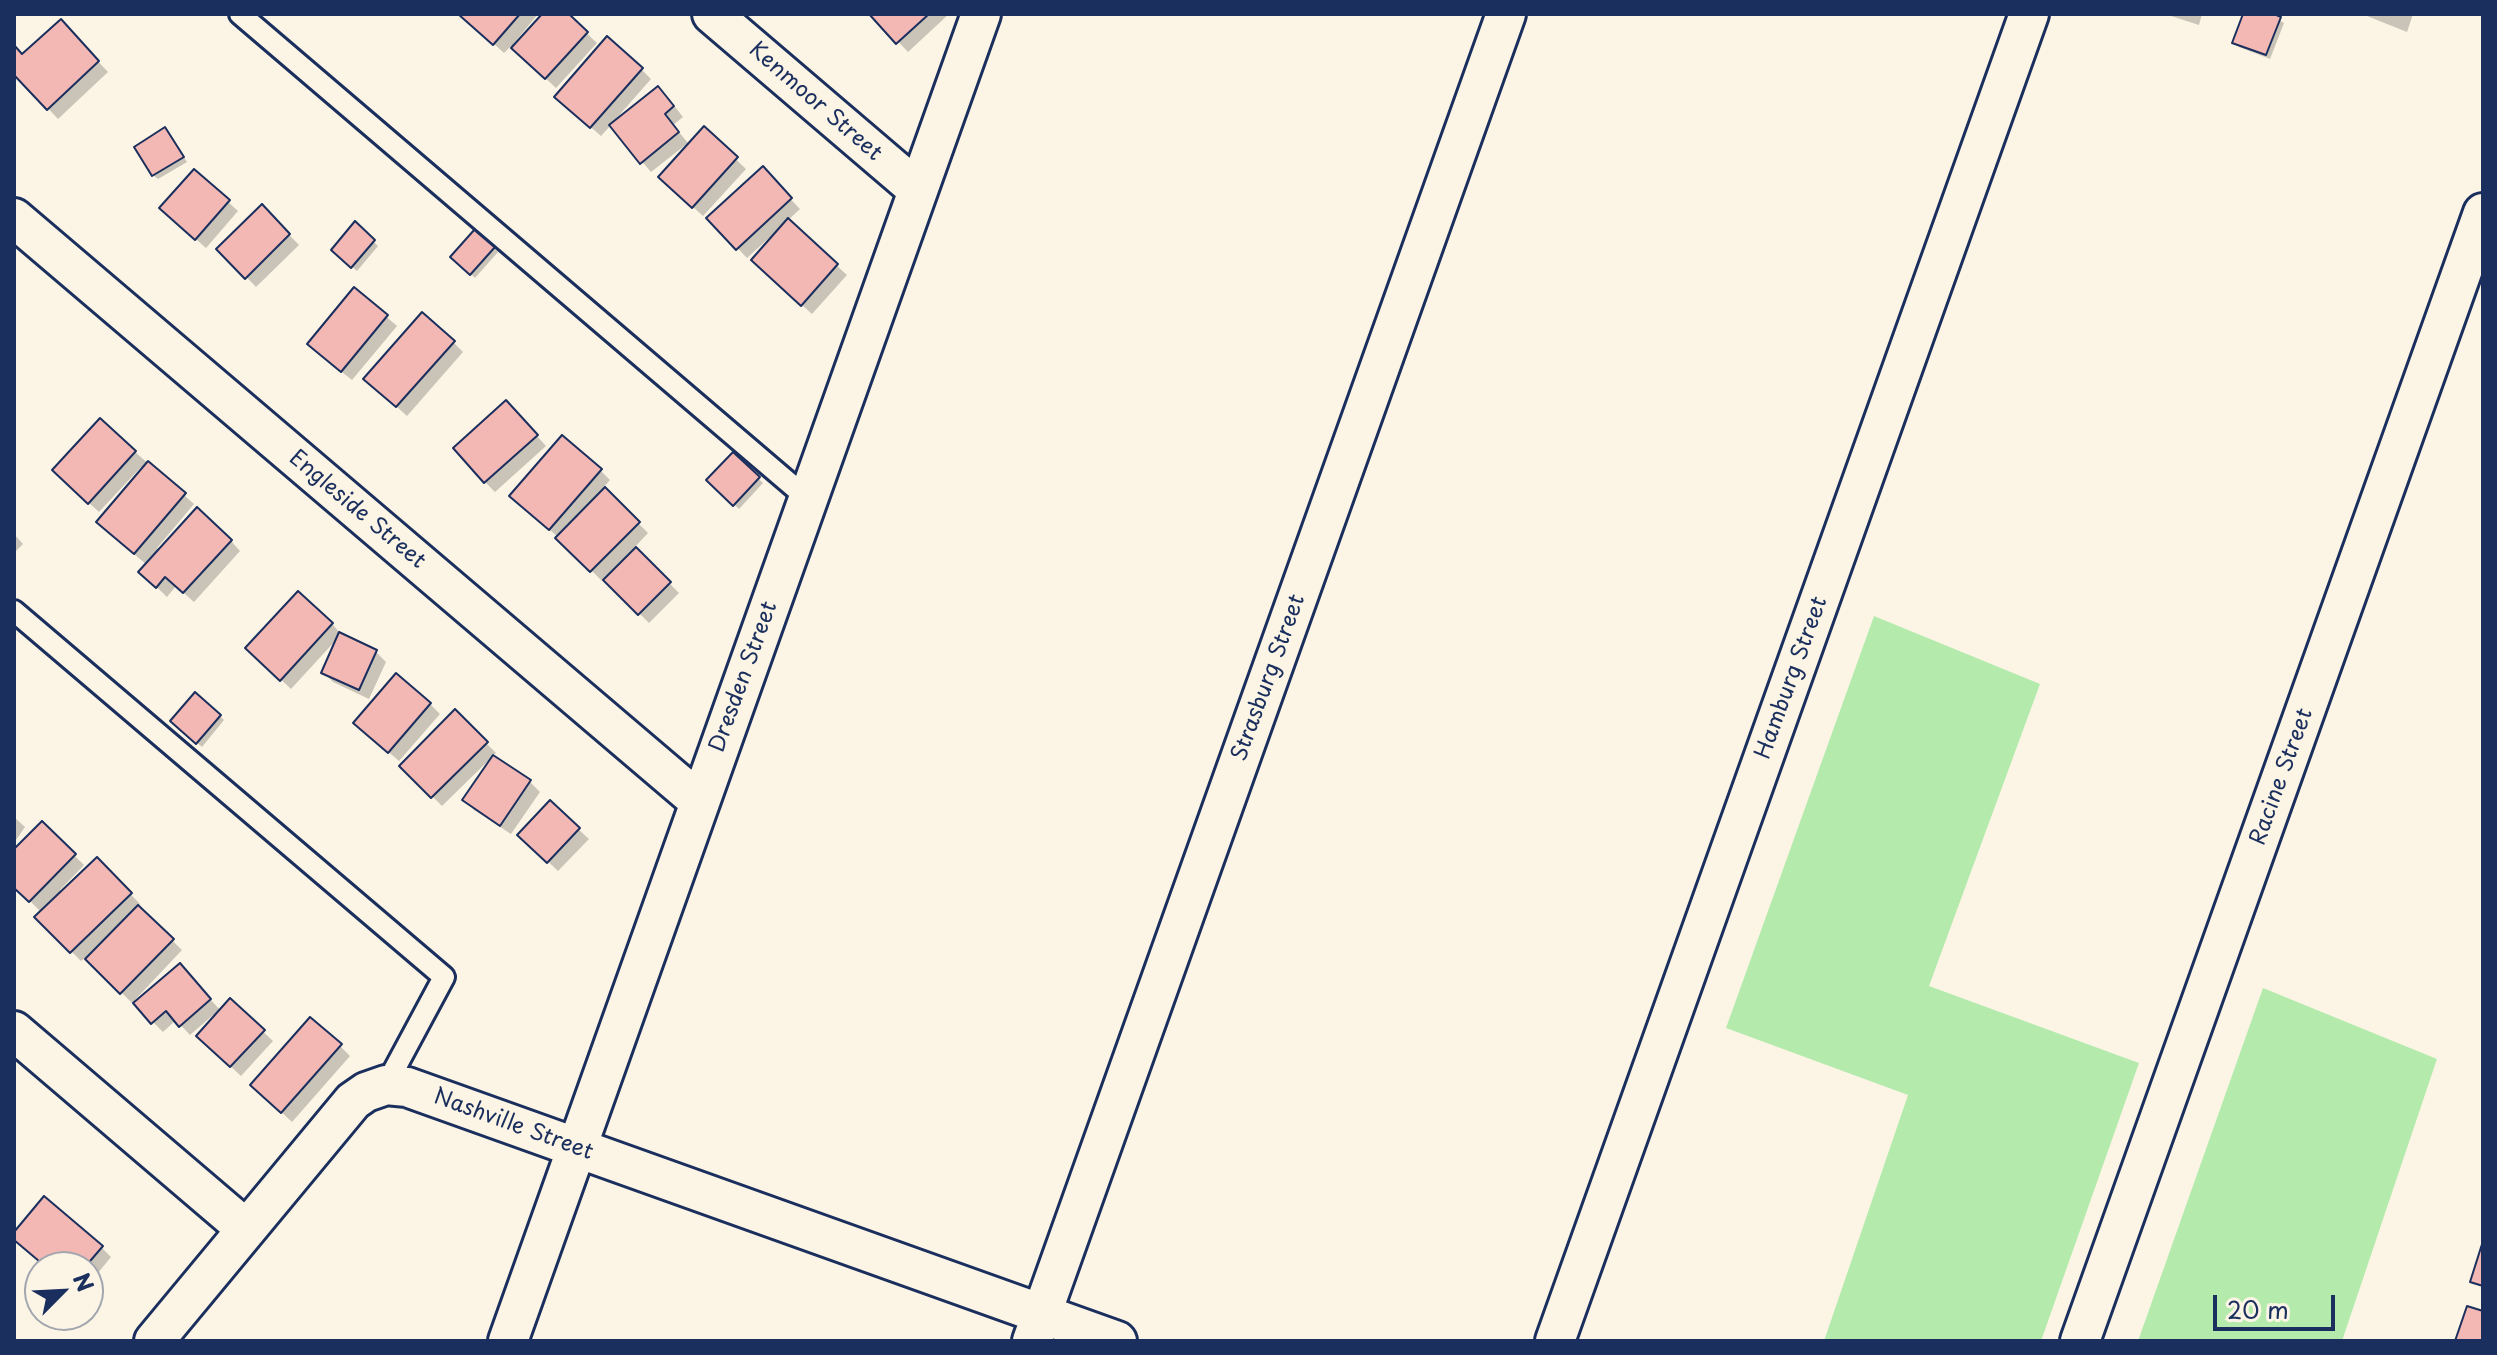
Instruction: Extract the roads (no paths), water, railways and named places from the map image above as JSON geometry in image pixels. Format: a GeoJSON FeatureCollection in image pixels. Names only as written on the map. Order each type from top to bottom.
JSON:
{"type":"FeatureCollection","features":[{"type":"Feature","properties":{"kind":"street","name":"Kenmoor Street"},"geometry":{"type":"LineString","coordinates":[[712,14],[918,190]]}},
{"type":"Feature","properties":{"kind":"street","name":"Dresden Street"},"geometry":{"type":"LineString","coordinates":[[508,1341],[981,14]]}},
{"type":"Feature","properties":{"kind":"street","name":"Strasburg Street"},"geometry":{"type":"LineString","coordinates":[[1037,1328],[1506,14]]}},
{"type":"Feature","properties":{"kind":"street","name":"Hamburg Street"},"geometry":{"type":"LineString","coordinates":[[1555,1341],[2029,14]]}},
{"type":"Feature","properties":{"kind":"street","name":"Racine Street"},"geometry":{"type":"LineString","coordinates":[[2080,1341],[2483,213]]}},
{"type":"Feature","properties":{"kind":"street","name":"Engleside Street"},"geometry":{"type":"LineString","coordinates":[[14,218],[700,802]]}},
{"type":"Feature","properties":{"kind":"street"},"geometry":{"type":"LineString","coordinates":[[14,1031],[246,1229]]}},
{"type":"Feature","properties":{"kind":"street","name":"Nashville Street"},"geometry":{"type":"LineString","coordinates":[[386,1085],[407,1087],[577,1147],[1037,1328],[1117,1341]]}},
{"type":"Feature","properties":{"kind":"street"},"geometry":{"type":"LineString","coordinates":[[154,1341],[353,1101],[366,1092],[386,1085]]}},
{"type":"Feature","properties":{"kind":"lane"},"geometry":{"type":"LineString","coordinates":[[240,14],[808,499]]}},
{"type":"Feature","properties":{"kind":"lane"},"geometry":{"type":"LineString","coordinates":[[14,611],[444,977],[386,1085]]}}]}
